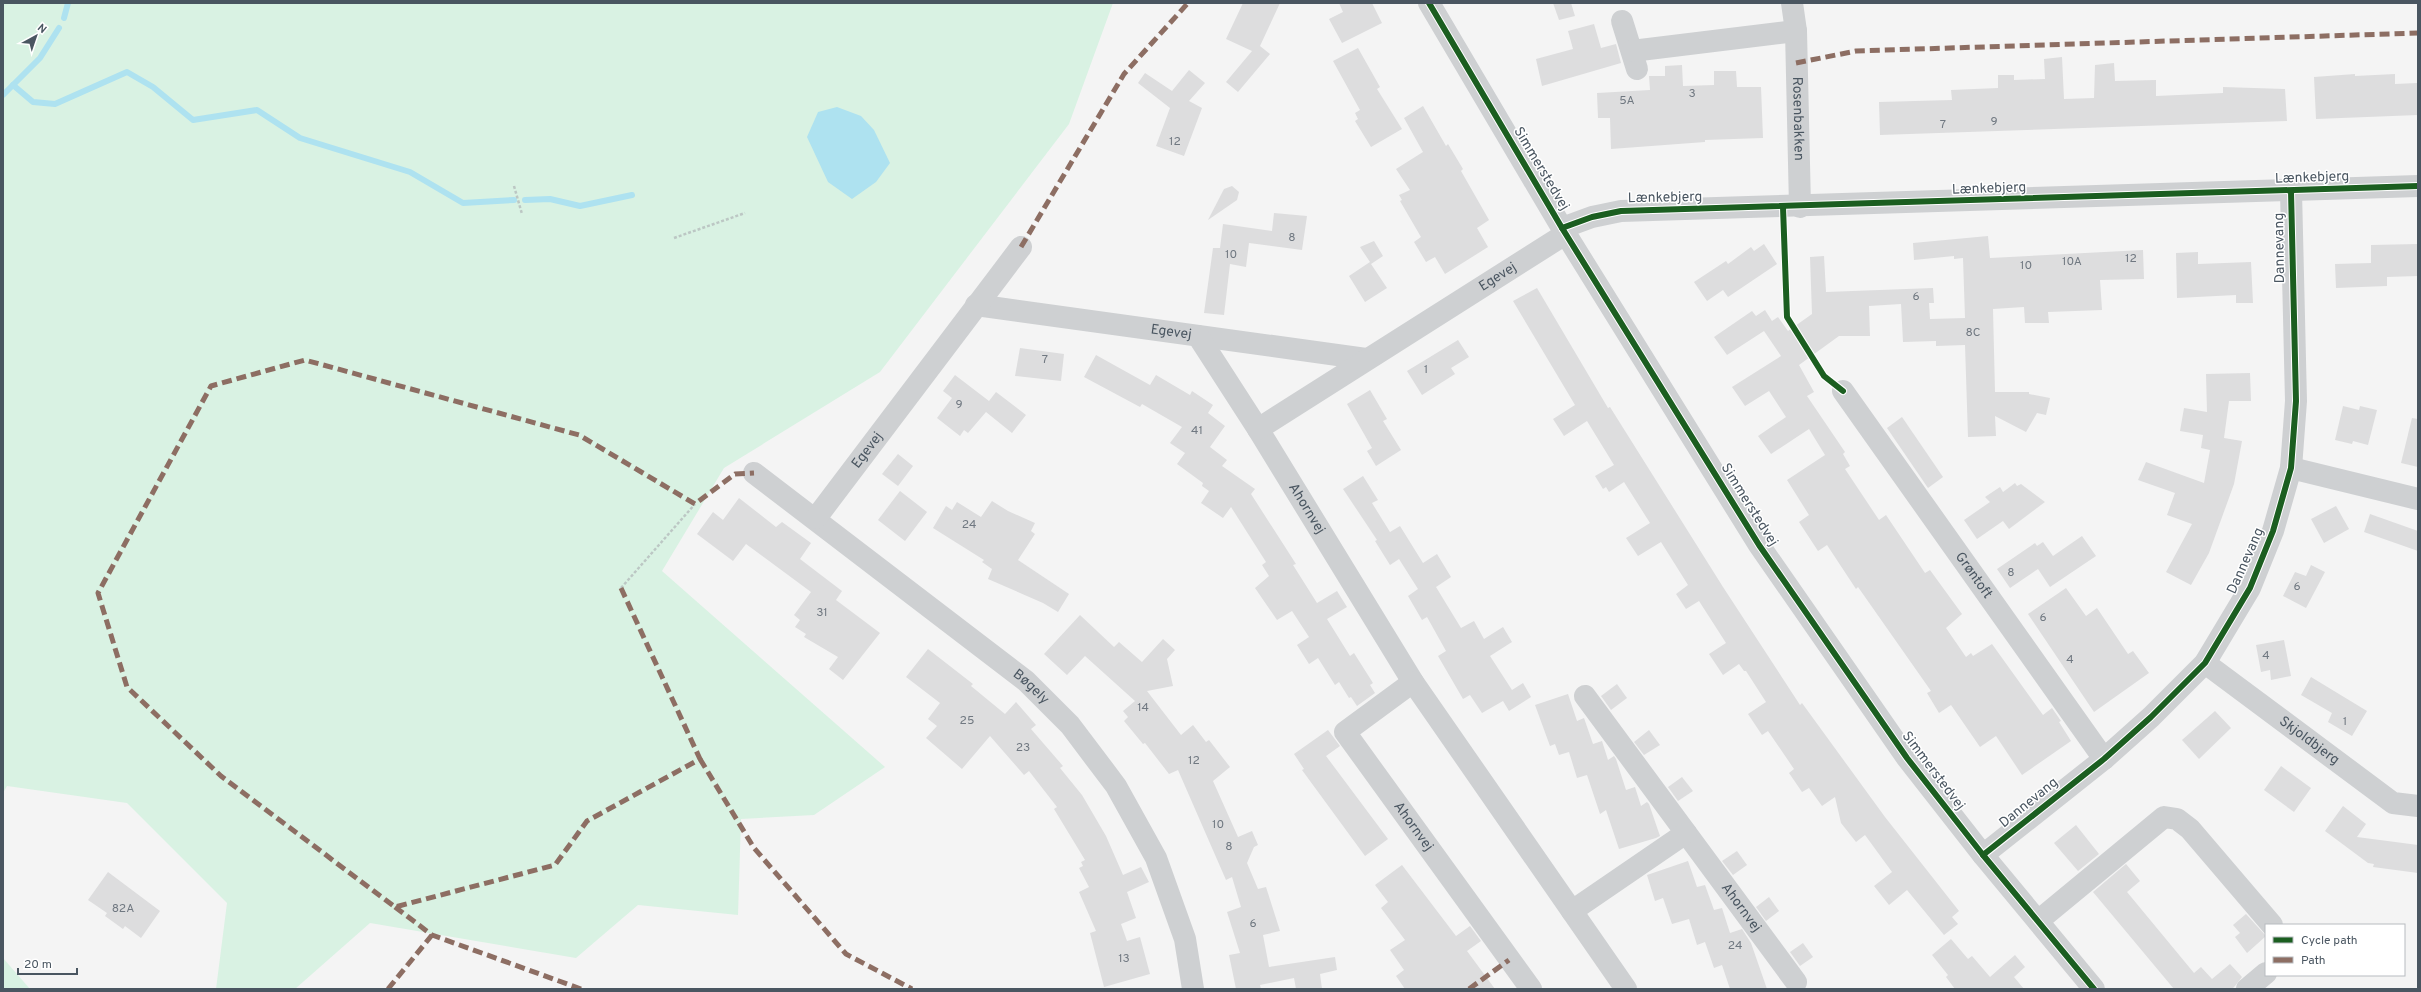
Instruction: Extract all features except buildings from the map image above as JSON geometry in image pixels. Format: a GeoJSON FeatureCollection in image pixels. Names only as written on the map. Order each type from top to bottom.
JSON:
{"type":"FeatureCollection","features":[{"type":"Feature","properties":{"kind":"street","name":"Simmerstedvej"},"geometry":{"type":"LineString","coordinates":[[1429,3],[1565,230],[1759,545],[1907,758],[1983,855],[2094,989]]}},
{"type":"Feature","properties":{"kind":"street","name":"Rosenbakken"},"geometry":{"type":"LineString","coordinates":[[1792,3],[1796,31],[1800,207]]}},
{"type":"Feature","properties":{"kind":"street"},"geometry":{"type":"LineString","coordinates":[[1622,21],[1634,60],[1796,31]]}},
{"type":"Feature","properties":{"kind":"street","name":"Lænkebjerg"},"geometry":{"type":"LineString","coordinates":[[1565,230],[1592,216],[1621,211],[1800,207],[2418,186]]}},
{"type":"Feature","properties":{"kind":"street","name":"Dannevang"},"geometry":{"type":"LineString","coordinates":[[1983,855],[2104,759],[2151,717],[2205,663],[2250,588],[2273,531],[2291,468],[2296,401],[2291,191]]}},
{"type":"Feature","properties":{"kind":"street","name":"Egevej"},"geometry":{"type":"LineString","coordinates":[[1258,429],[1565,230]]}},
{"type":"Feature","properties":{"kind":"street","name":"Egevej"},"geometry":{"type":"LineString","coordinates":[[816,518],[1021,247]]}},
{"type":"Feature","properties":{"kind":"street","name":"Egevej"},"geometry":{"type":"LineString","coordinates":[[976,305],[1366,359]]}},
{"type":"Feature","properties":{"kind":"street","name":"Ahornvej"},"geometry":{"type":"LineString","coordinates":[[1198,336],[1258,429],[1413,682],[1626,989]]}},
{"type":"Feature","properties":{"kind":"street","name":"Grøntoft"},"geometry":{"type":"LineString","coordinates":[[1843,391],[2104,759]]}},
{"type":"Feature","properties":{"kind":"street"},"geometry":{"type":"LineString","coordinates":[[2291,468],[2418,499]]}},
{"type":"Feature","properties":{"kind":"street","name":"Bøgely"},"geometry":{"type":"LineString","coordinates":[[754,473],[816,518],[1026,681],[1070,725],[1116,786],[1156,858],[1185,939],[1193,989]]}},
{"type":"Feature","properties":{"kind":"street","name":"Skjoldbjerg"},"geometry":{"type":"LineString","coordinates":[[2205,663],[2393,803],[2418,806]]}},
{"type":"Feature","properties":{"kind":"street","name":"Ahornvej"},"geometry":{"type":"LineString","coordinates":[[1413,682],[1345,732],[1531,989]]}},
{"type":"Feature","properties":{"kind":"street","name":"Ahornvej"},"geometry":{"type":"LineString","coordinates":[[1585,696],[1796,982]]}},
{"type":"Feature","properties":{"kind":"street"},"geometry":{"type":"LineString","coordinates":[[2038,921],[2164,817],[2177,819],[2190,829],[2271,924]]}},
{"type":"Feature","properties":{"kind":"street"},"geometry":{"type":"LineString","coordinates":[[1572,912],[1686,833]]}},
{"type":"Feature","properties":{"kind":"street"},"geometry":{"type":"LineString","coordinates":[[2247,989],[2265,974]]}},
{"type":"Feature","properties":{"kind":"path"},"geometry":{"type":"LineString","coordinates":[[514,186],[522,214]]}},
{"type":"Feature","properties":{"kind":"path"},"geometry":{"type":"LineString","coordinates":[[674,238],[745,213]]}},
{"type":"Feature","properties":{"kind":"path"},"geometry":{"type":"LineString","coordinates":[[621,588],[695,504]]}},
{"type":"Feature","properties":{"kind":"green space"},"geometry":{"type":"Polygon","coordinates":[[[3,3],[1113,3],[1069,124],[880,372],[724,468],[662,571],[885,767],[814,815],[741,819],[738,915],[638,905],[576,958],[370,923],[295,989],[216,989],[227,903],[127,803],[7,786],[3,793],[3,3]]]}},
{"type":"Feature","properties":{"kind":"green space"},"geometry":{"type":"Polygon","coordinates":[[[3,958],[30,989],[3,989],[3,958]]]}},
{"type":"Feature","properties":{"kind":"water"},"geometry":{"type":"Polygon","coordinates":[[[837,107],[861,116],[874,130],[890,163],[876,182],[852,199],[828,182],[807,137],[818,112],[837,107]]]}},
{"type":"Feature","properties":{"kind":"waterway"},"geometry":{"type":"LineString","coordinates":[[64,18],[68,3]]}},
{"type":"Feature","properties":{"kind":"waterway"},"geometry":{"type":"LineString","coordinates":[[3,95],[40,58],[59,28]]}},
{"type":"Feature","properties":{"kind":"waterway"},"geometry":{"type":"LineString","coordinates":[[13,85],[33,102],[55,104],[127,72],[153,87],[193,120],[257,110],[300,138],[410,172],[463,203],[514,200]]}},
{"type":"Feature","properties":{"kind":"waterway"},"geometry":{"type":"LineString","coordinates":[[525,200],[550,199],[580,206],[632,195]]}},
{"type":"Feature","properties":{"kind":"marked path"},"geometry":{"type":"LineString","coordinates":[[1021,247],[1124,74],[1188,3]]}},
{"type":"Feature","properties":{"kind":"marked path"},"geometry":{"type":"LineString","coordinates":[[1796,63],[1856,51],[2418,33]]}},
{"type":"Feature","properties":{"kind":"marked path"},"geometry":{"type":"LineString","coordinates":[[621,588],[700,759],[587,821],[555,865],[395,907],[221,776],[127,687],[98,593],[211,386],[305,360],[579,435],[695,504],[735,474],[754,473]]}},
{"type":"Feature","properties":{"kind":"marked path"},"geometry":{"type":"LineString","coordinates":[[700,759],[754,848],[846,954],[912,989]]}},
{"type":"Feature","properties":{"kind":"marked path"},"geometry":{"type":"LineString","coordinates":[[395,907],[432,935],[581,989]]}},
{"type":"Feature","properties":{"kind":"marked path"},"geometry":{"type":"LineString","coordinates":[[388,989],[432,935]]}},
{"type":"Feature","properties":{"kind":"marked path"},"geometry":{"type":"LineString","coordinates":[[1469,989],[1509,960]]}},
{"type":"Feature","properties":{"kind":"cycle path"},"geometry":{"type":"LineString","coordinates":[[1429,3],[1562,228],[1759,545],[1907,758],[1983,855],[2094,989]]}},
{"type":"Feature","properties":{"kind":"cycle path"},"geometry":{"type":"LineString","coordinates":[[1562,228],[1592,217],[1621,211],[2418,186]]}},
{"type":"Feature","properties":{"kind":"cycle path"},"geometry":{"type":"LineString","coordinates":[[1983,855],[2104,759],[2151,717],[2205,663],[2250,588],[2273,531],[2291,468],[2296,401],[2291,191]]}},
{"type":"Feature","properties":{"kind":"cycle path"},"geometry":{"type":"LineString","coordinates":[[1783,207],[1787,317],[1824,376],[1843,391]]}}]}
